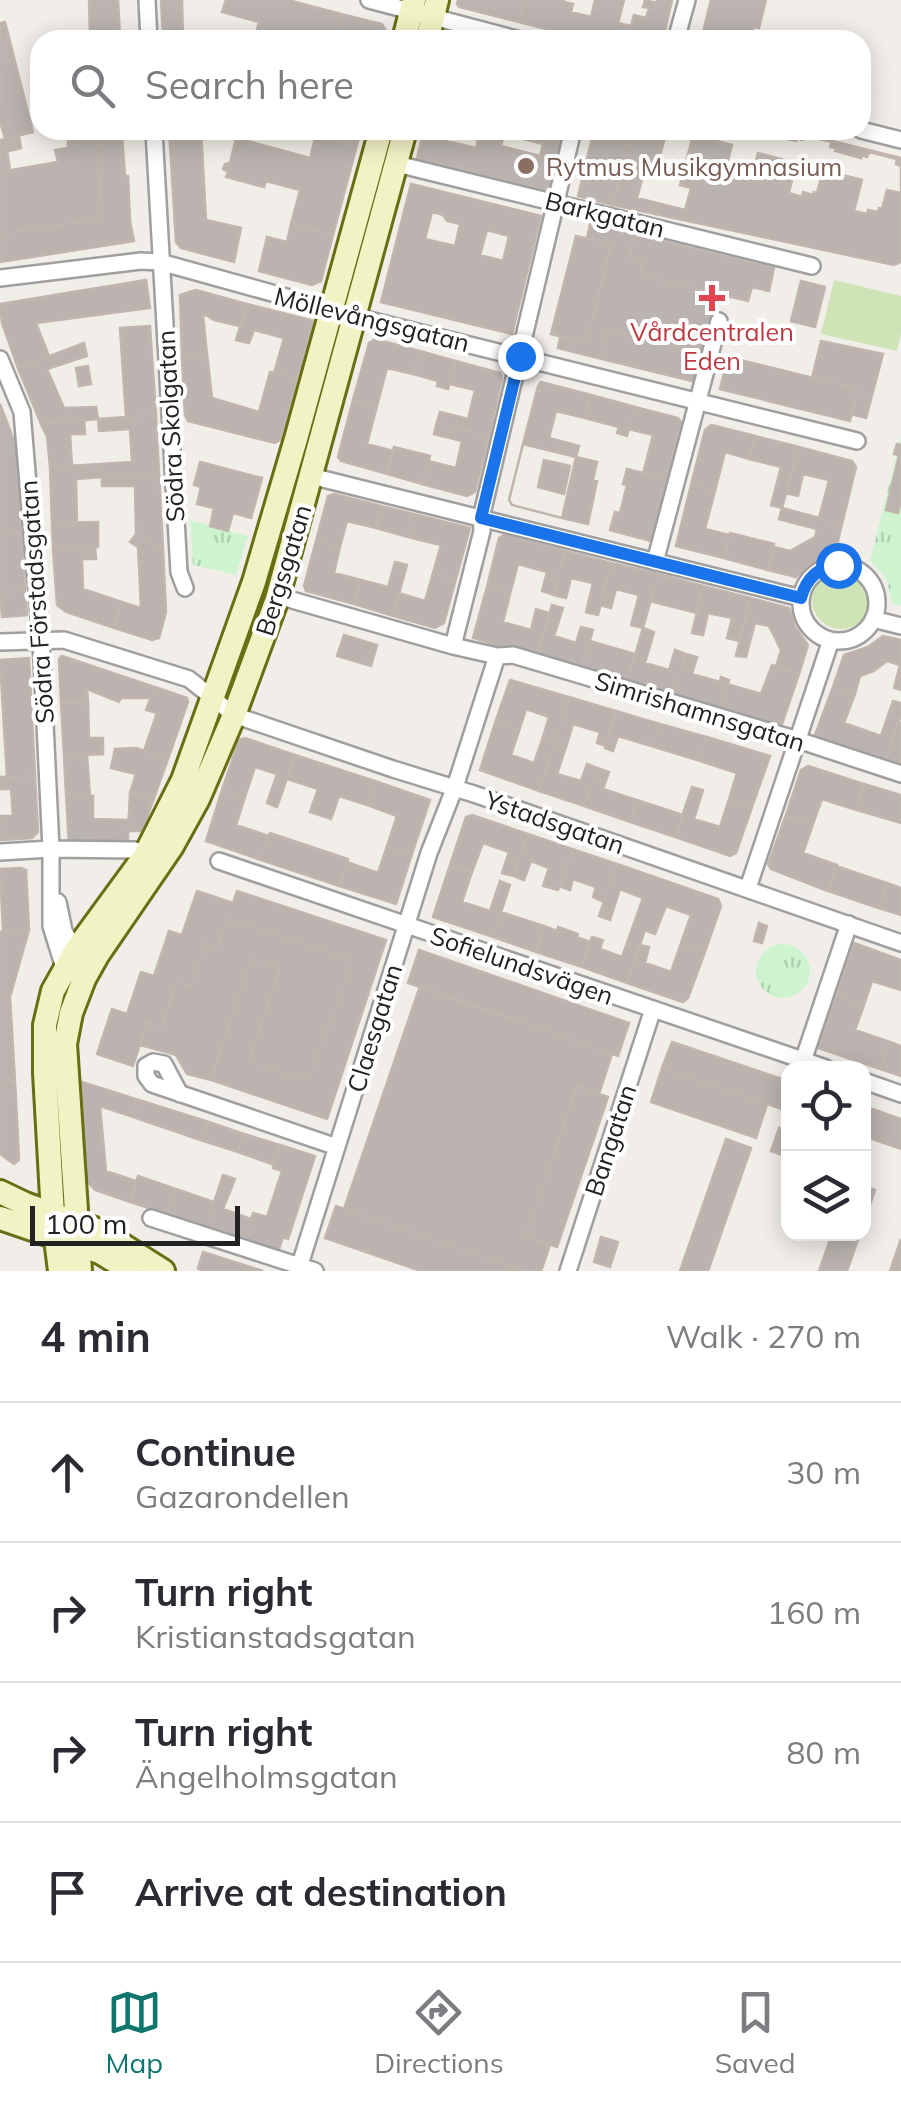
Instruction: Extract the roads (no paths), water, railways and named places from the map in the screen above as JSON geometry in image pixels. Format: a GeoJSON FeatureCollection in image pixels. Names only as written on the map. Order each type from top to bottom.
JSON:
{"type":"FeatureCollection","features":[{"type":"Feature","properties":{"kind":"street"},"geometry":{"type":"LineString","coordinates":[[147,0],[148,30]]}},
{"type":"Feature","properties":{"kind":"street"},"geometry":{"type":"LineString","coordinates":[[369,0],[483,30]]}},
{"type":"Feature","properties":{"kind":"street"},"geometry":{"type":"LineString","coordinates":[[679,30],[687,0]]}},
{"type":"Feature","properties":{"kind":"street"},"geometry":{"type":"LineString","coordinates":[[871,132],[901,140]]}},
{"type":"Feature","properties":{"kind":"street","name":"Södra Skolgatan"},"geometry":{"type":"LineString","coordinates":[[154,140],[178,572],[184,588]]}},
{"type":"Feature","properties":{"kind":"street","name":"Bergsgatan"},"geometry":{"type":"LineString","coordinates":[[74,975],[181,830],[234,715],[278,596],[310,476],[380,140]]}},
{"type":"Feature","properties":{"kind":"street","name":"Bergsgatan"},"geometry":{"type":"LineString","coordinates":[[76,950],[144,857],[183,780],[403,140]]}},
{"type":"Feature","properties":{"kind":"street"},"geometry":{"type":"LineString","coordinates":[[453,646],[571,140]]}},
{"type":"Feature","properties":{"kind":"street","name":"Barkgatan"},"geometry":{"type":"LineString","coordinates":[[397,164],[812,266]]}},
{"type":"Feature","properties":{"kind":"street","name":"Möllevångsgatan"},"geometry":{"type":"LineString","coordinates":[[0,278],[160,262],[343,313],[857,440]]}},
{"type":"Feature","properties":{"kind":"street"},"geometry":{"type":"LineString","coordinates":[[656,562],[718,321]]}},
{"type":"Feature","properties":{"kind":"street","name":"Södra Förstadsgatan"},"geometry":{"type":"LineString","coordinates":[[0,360],[22,412],[42,640],[51,849],[50,926],[74,975]]}},
{"type":"Feature","properties":{"kind":"street"},"geometry":{"type":"LineString","coordinates":[[310,476],[801,598]]}},
{"type":"Feature","properties":{"kind":"street"},"geometry":{"type":"LineString","coordinates":[[829,566],[847,566],[862,573],[873,586],[877,602],[873,619],[856,637],[840,641],[820,636],[808,625],[801,608],[808,581],[829,566]]}},
{"type":"Feature","properties":{"kind":"street","name":"Simrishamnsgatan"},"geometry":{"type":"LineString","coordinates":[[278,596],[453,646],[497,656],[513,655],[901,774]]}},
{"type":"Feature","properties":{"kind":"street"},"geometry":{"type":"LineString","coordinates":[[873,619],[901,626]]}},
{"type":"Feature","properties":{"kind":"street","name":"Ystadsgatan"},"geometry":{"type":"LineString","coordinates":[[0,642],[64,640],[189,679],[234,715],[901,943]]}},
{"type":"Feature","properties":{"kind":"street"},"geometry":{"type":"LineString","coordinates":[[748,888],[831,640]]}},
{"type":"Feature","properties":{"kind":"street","name":"Claesgatan"},"geometry":{"type":"LineString","coordinates":[[304,1269],[337,1147],[428,853],[455,788],[497,656]]}},
{"type":"Feature","properties":{"kind":"street","name":"Södra Förstadsgatan"},"geometry":{"type":"LineString","coordinates":[[51,849],[64,931],[76,950]]}},
{"type":"Feature","properties":{"kind":"street"},"geometry":{"type":"LineString","coordinates":[[0,852],[134,850]]}},
{"type":"Feature","properties":{"kind":"street","name":"Sofielundsvägen"},"geometry":{"type":"LineString","coordinates":[[219,861],[803,1061]]}},
{"type":"Feature","properties":{"kind":"street"},"geometry":{"type":"LineString","coordinates":[[803,1061],[849,924]]}},
{"type":"Feature","properties":{"kind":"street"},"geometry":{"type":"LineString","coordinates":[[76,950],[65,1044],[80,1271]]}},
{"type":"Feature","properties":{"kind":"street"},"geometry":{"type":"LineString","coordinates":[[60,1271],[54,1225],[45,1025],[54,991],[74,975]]}},
{"type":"Feature","properties":{"kind":"street","name":"Bangatan"},"geometry":{"type":"LineString","coordinates":[[568,1271],[652,1009]]}},
{"type":"Feature","properties":{"kind":"street"},"geometry":{"type":"LineString","coordinates":[[871,1083],[901,1094]]}},
{"type":"Feature","properties":{"kind":"street"},"geometry":{"type":"LineString","coordinates":[[180,1094],[337,1147]]}},
{"type":"Feature","properties":{"kind":"street"},"geometry":{"type":"LineString","coordinates":[[0,1192],[54,1225],[122,1244],[163,1271]]}},
{"type":"Feature","properties":{"kind":"street"},"geometry":{"type":"LineString","coordinates":[[0,1218],[28,1229],[54,1225]]}},
{"type":"Feature","properties":{"kind":"street"},"geometry":{"type":"LineString","coordinates":[[151,1218],[304,1269]]}},
{"type":"Feature","properties":{"kind":"street"},"geometry":{"type":"LineString","coordinates":[[78,1233],[131,1271]]}},
{"type":"Feature","properties":{"kind":"place","name":"Rytmus Musikgymnasium"},"geometry":{"type":"Point","coordinates":[526,166]}},
{"type":"Feature","properties":{"kind":"place","name":"Vårdcentralen Eden"},"geometry":{"type":"Point","coordinates":[712,298]}}]}
